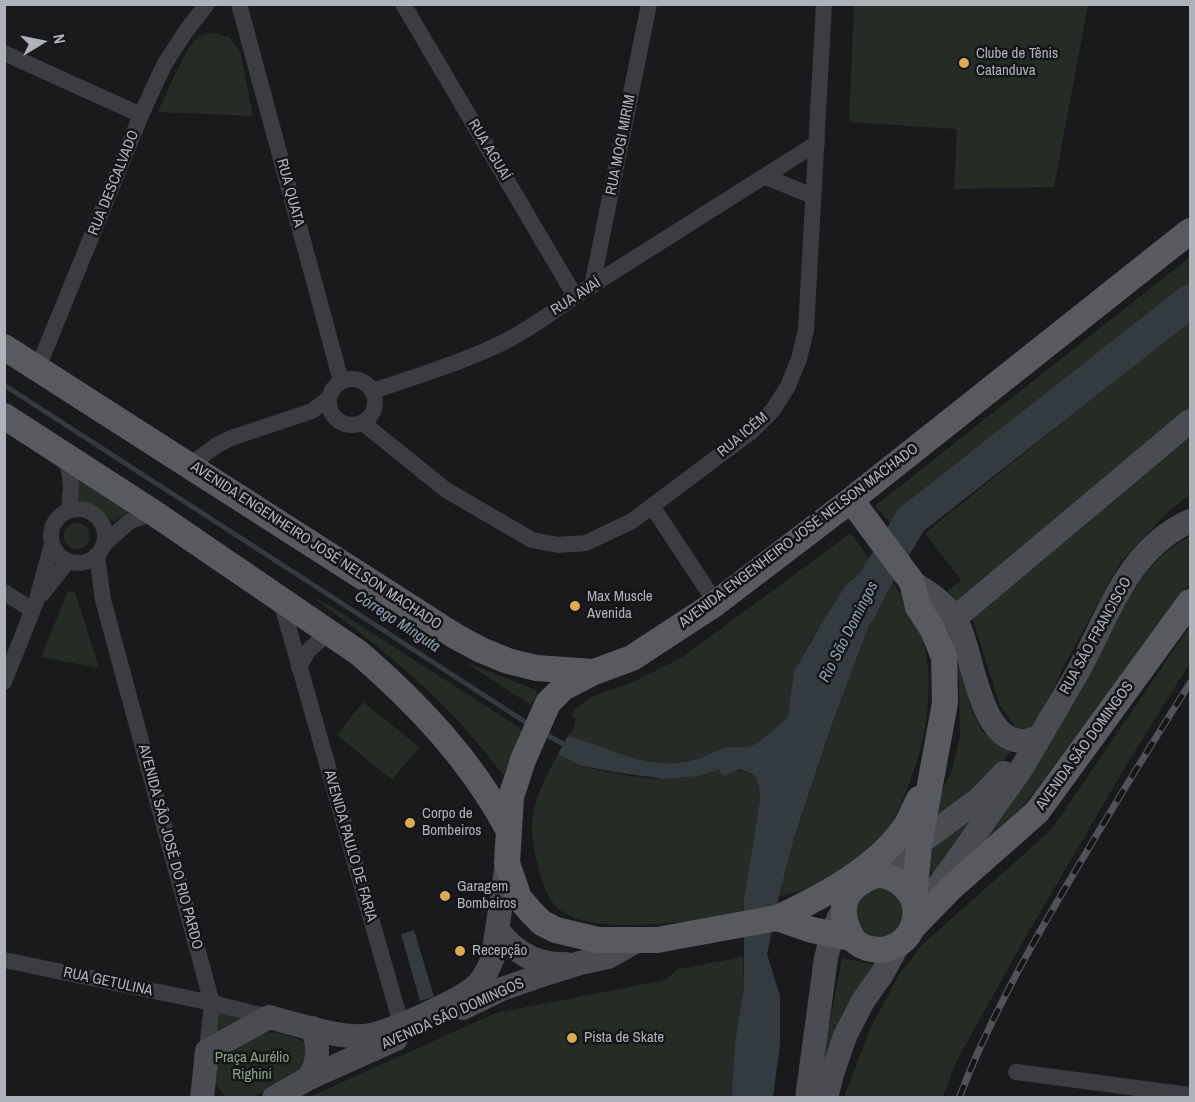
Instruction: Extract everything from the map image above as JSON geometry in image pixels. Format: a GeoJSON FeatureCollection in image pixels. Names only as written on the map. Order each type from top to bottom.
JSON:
{"type":"FeatureCollection","features":[{"type":"Feature","properties":{"kind":"main road","name":"AVENIDA ENGENHEIRO JOSÉ NELSON MACHADO"},"geometry":{"type":"LineString","coordinates":[[4,347],[481,650],[508,661],[536,668],[594,672],[632,658],[858,510],[1191,231]]}},
{"type":"Feature","properties":{"kind":"main road"},"geometry":{"type":"LineString","coordinates":[[4,416],[154,513],[359,653],[386,676],[454,746],[492,800],[508,829]]}},
{"type":"Feature","properties":{"kind":"main road"},"geometry":{"type":"LineString","coordinates":[[955,618],[1191,420]]}},
{"type":"Feature","properties":{"kind":"main road"},"geometry":{"type":"LineString","coordinates":[[858,510],[912,582],[936,597],[955,618],[965,643],[982,703],[996,726],[1010,737],[1022,741],[1039,737]]}},
{"type":"Feature","properties":{"kind":"main road","name":"RUA SÃO FRANCISCO"},"geometry":{"type":"LineString","coordinates":[[915,913],[947,876],[1025,764],[1077,674],[1114,597],[1134,567],[1153,545],[1174,528],[1191,521]]}},
{"type":"Feature","properties":{"kind":"main road"},"geometry":{"type":"LineString","coordinates":[[826,1098],[845,1036],[863,1001],[882,974],[898,945],[907,937],[915,913],[918,845],[942,726],[945,703],[945,667],[944,657],[933,630],[918,607],[912,582]]}},
{"type":"Feature","properties":{"kind":"main road","name":"AVENIDA SÃO DOMINGOS"},"geometry":{"type":"LineString","coordinates":[[915,913],[951,888],[1037,812],[1191,602]]}},
{"type":"Feature","properties":{"kind":"main road"},"geometry":{"type":"LineString","coordinates":[[594,672],[563,688],[548,703],[523,760],[511,797],[508,829],[507,863],[519,898],[542,923],[574,936],[598,940],[647,941],[777,918],[808,904],[841,884],[884,850],[906,825],[930,777]]}},
{"type":"Feature","properties":{"kind":"main road","name":"RUA SÃO FRANCISCO"},"geometry":{"type":"LineString","coordinates":[[878,874],[979,799],[998,781],[1019,753],[1039,737]]}},
{"type":"Feature","properties":{"kind":"main road","name":"AVENIDA SÃO DOMINGOS"},"geometry":{"type":"LineString","coordinates":[[269,1017],[312,1028],[365,1036],[401,1024],[464,995],[477,985],[488,970],[493,957],[507,863]]}},
{"type":"Feature","properties":{"kind":"main road"},"geometry":{"type":"LineString","coordinates":[[807,1098],[824,968],[846,926],[843,909],[847,896],[866,878],[878,874],[893,877],[910,891],[915,913]]}},
{"type":"Feature","properties":{"kind":"main road"},"geometry":{"type":"LineString","coordinates":[[777,918],[842,936],[862,947],[875,950],[898,945]]}},
{"type":"Feature","properties":{"kind":"main road"},"geometry":{"type":"LineString","coordinates":[[497,929],[507,943],[534,960],[558,965],[580,963]]}},
{"type":"Feature","properties":{"kind":"main road","name":"AVENIDA SÃO DOMINGOS"},"geometry":{"type":"LineString","coordinates":[[274,1098],[309,1078],[502,989],[580,963],[608,957],[647,941]]}},
{"type":"Feature","properties":{"kind":"main road"},"geometry":{"type":"LineString","coordinates":[[220,1098],[210,1086],[206,1062],[269,1017]]}},
{"type":"Feature","properties":{"kind":"main road"},"geometry":{"type":"LineString","coordinates":[[309,1078],[317,1062],[318,1053],[318,1044],[312,1028]]}},
{"type":"Feature","properties":{"kind":"main road","name":"AVENIDA SÃO JOSÉ DO RIO PARDO"},"geometry":{"type":"LineString","coordinates":[[202,1098],[206,1062]]}},
{"type":"Feature","properties":{"kind":"street","name":"RUA DESCALVADO"},"geometry":{"type":"LineString","coordinates":[[38,370],[164,64],[207,4]]}},
{"type":"Feature","properties":{"kind":"street","name":"RUA QUATA"},"geometry":{"type":"LineString","coordinates":[[239,4],[341,381]]}},
{"type":"Feature","properties":{"kind":"street","name":"RUA AGUAÍ"},"geometry":{"type":"LineString","coordinates":[[403,4],[575,296]]}},
{"type":"Feature","properties":{"kind":"street","name":"RUA MOGI MIRIM"},"geometry":{"type":"LineString","coordinates":[[592,286],[649,4]]}},
{"type":"Feature","properties":{"kind":"street","name":"RUA ICÉM"},"geometry":{"type":"LineString","coordinates":[[363,423],[446,490],[532,540],[558,545],[586,543],[632,521],[752,431],[773,410],[788,386],[799,359],[806,330],[824,4]]}},
{"type":"Feature","properties":{"kind":"street"},"geometry":{"type":"LineString","coordinates":[[4,53],[141,116]]}},
{"type":"Feature","properties":{"kind":"street","name":"RUA AVAÍ"},"geometry":{"type":"LineString","coordinates":[[373,391],[503,343],[817,143]]}},
{"type":"Feature","properties":{"kind":"street"},"geometry":{"type":"LineString","coordinates":[[766,177],[813,196]]}},
{"type":"Feature","properties":{"kind":"street"},"geometry":{"type":"LineString","coordinates":[[190,465],[216,445],[231,438],[312,411],[329,398],[335,386],[341,381],[359,379],[373,391],[376,400],[371,417],[356,426],[348,426],[334,418],[312,411]]}},
{"type":"Feature","properties":{"kind":"street"},"geometry":{"type":"LineString","coordinates":[[329,398],[330,411],[334,418]]}},
{"type":"Feature","properties":{"kind":"street"},"geometry":{"type":"LineString","coordinates":[[67,456],[71,487],[69,510]]}},
{"type":"Feature","properties":{"kind":"street"},"geometry":{"type":"LineString","coordinates":[[652,506],[716,603]]}},
{"type":"Feature","properties":{"kind":"street"},"geometry":{"type":"LineString","coordinates":[[4,682],[35,605],[52,544],[52,527],[62,514],[69,510],[89,511],[103,525],[105,535],[88,556]]}},
{"type":"Feature","properties":{"kind":"street"},"geometry":{"type":"LineString","coordinates":[[35,605],[130,521],[154,513]]}},
{"type":"Feature","properties":{"kind":"street"},"geometry":{"type":"LineString","coordinates":[[52,544],[58,554],[88,556]]}},
{"type":"Feature","properties":{"kind":"street","name":"AVENIDA SÃO JOSÉ DO RIO PARDO"},"geometry":{"type":"LineString","coordinates":[[88,556],[103,600],[212,1003],[206,1062]]}},
{"type":"Feature","properties":{"kind":"street"},"geometry":{"type":"LineString","coordinates":[[4,592],[35,605]]}},
{"type":"Feature","properties":{"kind":"street","name":"AVENIDA PAULO DE FARIA"},"geometry":{"type":"LineString","coordinates":[[280,598],[401,1024]]}},
{"type":"Feature","properties":{"kind":"street"},"geometry":{"type":"LineString","coordinates":[[299,667],[308,651],[328,633]]}},
{"type":"Feature","properties":{"kind":"street","name":"RUA GETULINA"},"geometry":{"type":"LineString","coordinates":[[4,960],[212,1003]]}},
{"type":"Feature","properties":{"kind":"street","name":"AVENIDA SÃO DOMINGOS"},"geometry":{"type":"LineString","coordinates":[[212,1003],[269,1017]]}},
{"type":"Feature","properties":{"kind":"street"},"geometry":{"type":"LineString","coordinates":[[1016,1072],[1191,1095]]}},
{"type":"Feature","properties":{"kind":"green space","name":"Clube de Tênis Catanduva"},"geometry":{"type":"Polygon","coordinates":[[[854,5],[1088,5],[1054,187],[954,189],[957,129],[849,122],[854,5]]]}},
{"type":"Feature","properties":{"kind":"green space"},"geometry":{"type":"Polygon","coordinates":[[[215,33],[229,37],[240,51],[253,116],[158,112],[189,49],[200,36],[215,33]]]}},
{"type":"Feature","properties":{"kind":"green space"},"geometry":{"type":"Polygon","coordinates":[[[1190,257],[1190,292],[891,524],[875,506],[1190,257]]]}},
{"type":"Feature","properties":{"kind":"green space"},"geometry":{"type":"Polygon","coordinates":[[[1190,320],[1190,412],[957,601],[948,591],[961,580],[925,533],[1190,320]]]}},
{"type":"Feature","properties":{"kind":"green space"},"geometry":{"type":"Polygon","coordinates":[[[1190,437],[1190,494],[1167,513],[1121,561],[1065,664],[1037,724],[1029,729],[1016,728],[1000,705],[972,617],[1190,437]]]}},
{"type":"Feature","properties":{"kind":"green space"},"geometry":{"type":"Polygon","coordinates":[[[78,478],[130,510],[114,522],[94,506],[78,504],[78,478]]]}},
{"type":"Feature","properties":{"kind":"green space"},"geometry":{"type":"Polygon","coordinates":[[[77,523],[86,527],[90,536],[86,545],[77,549],[68,545],[64,536],[68,527],[77,523]]]}},
{"type":"Feature","properties":{"kind":"green space"},"geometry":{"type":"Polygon","coordinates":[[[851,533],[872,563],[846,585],[794,671],[788,717],[760,740],[751,746],[727,747],[694,760],[658,763],[627,756],[568,736],[576,720],[572,715],[575,709],[591,697],[635,681],[681,658],[851,533]]]}},
{"type":"Feature","properties":{"kind":"green space"},"geometry":{"type":"Polygon","coordinates":[[[1190,537],[1190,583],[1026,803],[980,849],[996,817],[1072,707],[1135,589],[1150,568],[1169,550],[1190,537]]]}},
{"type":"Feature","properties":{"kind":"green space"},"geometry":{"type":"Polygon","coordinates":[[[887,577],[907,602],[916,618],[927,662],[928,706],[914,771],[890,825],[869,855],[850,869],[826,881],[802,891],[779,896],[794,838],[832,724],[887,577]]]}},
{"type":"Feature","properties":{"kind":"green space"},"geometry":{"type":"Polygon","coordinates":[[[68,591],[75,592],[99,668],[41,657],[68,591]]]}},
{"type":"Feature","properties":{"kind":"green space"},"geometry":{"type":"Polygon","coordinates":[[[311,596],[520,728],[522,734],[503,775],[482,748],[438,700],[390,657],[311,596]]]}},
{"type":"Feature","properties":{"kind":"green space"},"geometry":{"type":"Polygon","coordinates":[[[939,616],[949,635],[971,708],[982,731],[1011,751],[984,785],[928,827],[933,806],[950,776],[960,737],[959,680],[952,650],[939,616]]]}},
{"type":"Feature","properties":{"kind":"green space"},"geometry":{"type":"Polygon","coordinates":[[[1190,626],[1190,663],[1130,759],[1025,938],[956,1062],[943,1097],[844,1097],[870,1029],[899,975],[922,945],[1051,830],[1190,626]]]}},
{"type":"Feature","properties":{"kind":"green space"},"geometry":{"type":"Polygon","coordinates":[[[465,662],[536,690],[537,695],[531,705],[465,662]]]}},
{"type":"Feature","properties":{"kind":"green space"},"geometry":{"type":"Polygon","coordinates":[[[363,702],[419,747],[392,780],[337,735],[363,702]]]}},
{"type":"Feature","properties":{"kind":"green space"},"geometry":{"type":"Polygon","coordinates":[[[558,754],[575,764],[586,767],[647,778],[678,778],[732,770],[754,775],[759,786],[760,800],[744,899],[744,914],[676,922],[622,925],[576,918],[560,910],[552,901],[544,884],[532,833],[534,807],[558,754]]]}},
{"type":"Feature","properties":{"kind":"green space"},"geometry":{"type":"Polygon","coordinates":[[[986,802],[933,879],[924,850],[986,802]]]}},
{"type":"Feature","properties":{"kind":"green space"},"geometry":{"type":"Polygon","coordinates":[[[884,883],[904,904],[902,925],[889,936],[883,937],[861,932],[853,899],[884,883]]]}},
{"type":"Feature","properties":{"kind":"green space"},"geometry":{"type":"Polygon","coordinates":[[[743,957],[744,987],[735,1043],[733,1097],[307,1098],[496,1013],[665,980],[678,969],[743,957]]]}},
{"type":"Feature","properties":{"kind":"green space"},"geometry":{"type":"Polygon","coordinates":[[[842,958],[875,965],[845,1013],[822,1063],[842,958]]]}},
{"type":"Feature","properties":{"kind":"green space"},"geometry":{"type":"Polygon","coordinates":[[[215,1009],[249,1020],[213,1038],[215,1009]]]}},
{"type":"Feature","properties":{"kind":"green space","name":"Praça Aurélio Righini"},"geometry":{"type":"Polygon","coordinates":[[[257,1032],[286,1035],[305,1043],[311,1048],[304,1067],[267,1091],[250,1097],[225,1096],[218,1088],[214,1078],[210,1058],[257,1032]]]}},
{"type":"Feature","properties":{"kind":"water"},"geometry":{"type":"Polygon","coordinates":[[[872,563],[887,577],[832,724],[794,838],[767,954],[780,996],[780,1044],[773,1097],[733,1097],[735,1043],[744,987],[744,899],[760,800],[759,786],[754,775],[740,769],[724,776],[719,770],[697,776],[665,779],[578,765],[558,754],[568,736],[627,756],[658,763],[673,763],[698,759],[724,748],[748,747],[766,737],[788,717],[794,671],[824,619],[846,585],[872,563]]]}},
{"type":"Feature","properties":{"kind":"water"},"geometry":{"type":"Polygon","coordinates":[[[414,930],[434,997],[420,1001],[401,934],[414,930]]]}},
{"type":"Feature","properties":{"kind":"waterway","name":"Rio São Domingos"},"geometry":{"type":"LineString","coordinates":[[859,611],[911,520],[1190,301]]}},
{"type":"Feature","properties":{"kind":"waterway","name":"Córrego Minguta"},"geometry":{"type":"LineString","coordinates":[[4,385],[530,725]]}},
{"type":"Feature","properties":{"kind":"waterway","name":"Córrego Minguta"},"geometry":{"type":"LineString","coordinates":[[543,733],[569,747]]}},
{"type":"Feature","properties":{"kind":"railway"},"geometry":{"type":"LineString","coordinates":[[959,1098],[994,1018],[1035,940],[1190,683]]}},
{"type":"Feature","properties":{"kind":"place","name":"Clube de Tênis Catanduva"},"geometry":{"type":"Point","coordinates":[964,63]}},
{"type":"Feature","properties":{"kind":"place","name":"Max Muscle Avenida"},"geometry":{"type":"Point","coordinates":[575,606]}},
{"type":"Feature","properties":{"kind":"place","name":"Corpo de Bombeiros"},"geometry":{"type":"Point","coordinates":[410,823]}},
{"type":"Feature","properties":{"kind":"place","name":"Garagem Bombeiros"},"geometry":{"type":"Point","coordinates":[445,896]}},
{"type":"Feature","properties":{"kind":"place","name":"Recepção"},"geometry":{"type":"Point","coordinates":[460,951]}},
{"type":"Feature","properties":{"kind":"place","name":"Pista de Skate"},"geometry":{"type":"Point","coordinates":[572,1038]}}]}
